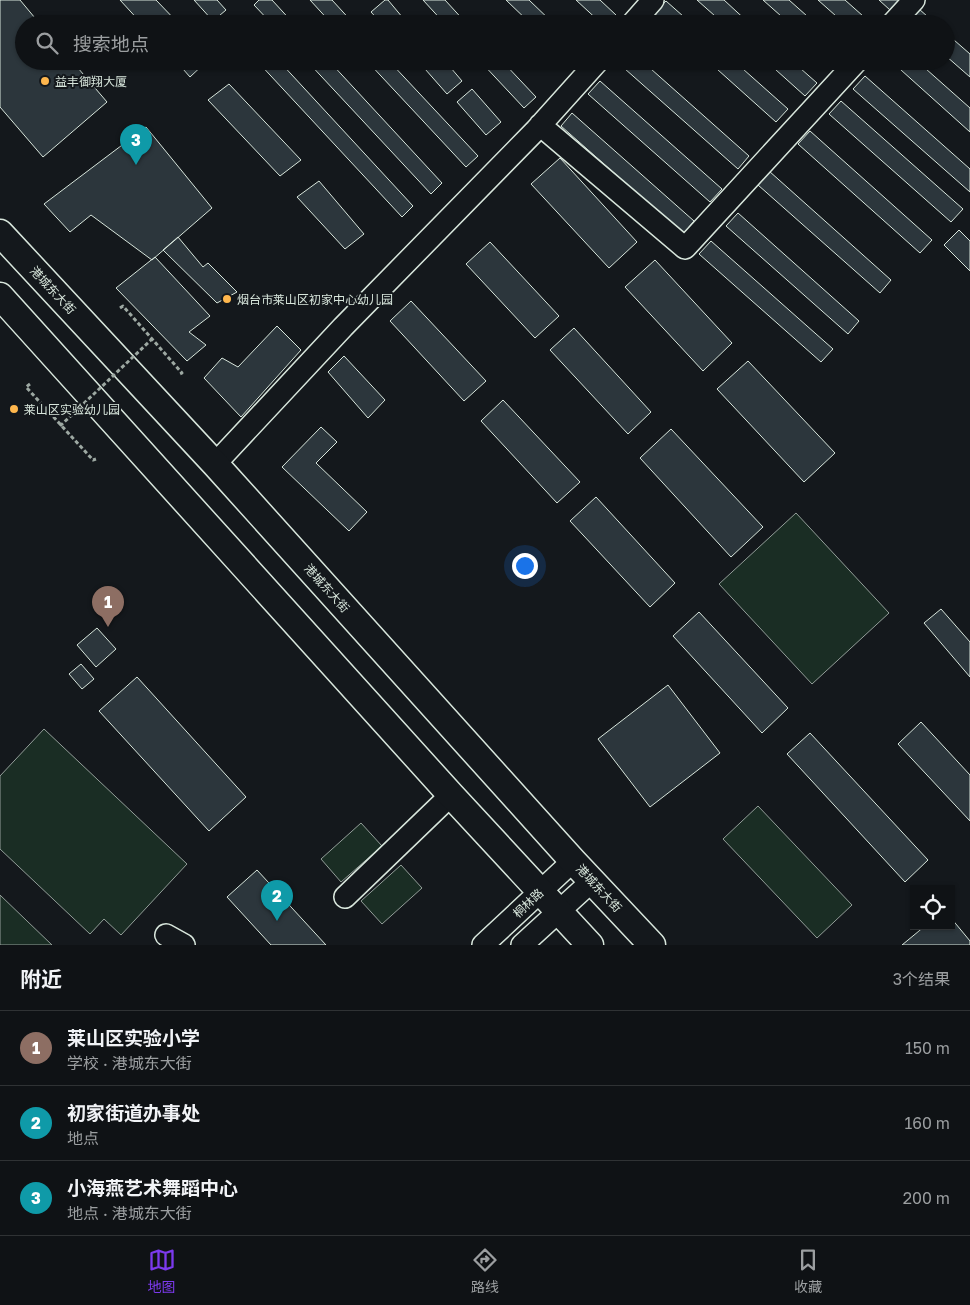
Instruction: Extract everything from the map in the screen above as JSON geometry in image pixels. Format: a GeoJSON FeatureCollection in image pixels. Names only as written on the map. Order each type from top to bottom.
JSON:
{"type":"FeatureCollection","features":[{"type":"Feature","properties":{"kind":"main road","name":"港城东大街"},"geometry":{"type":"LineString","coordinates":[[0,233],[215,464],[573,861],[652,945]]}},
{"type":"Feature","properties":{"kind":"main road"},"geometry":{"type":"LineString","coordinates":[[0,296],[451,795],[590,945]]}},
{"type":"Feature","properties":{"kind":"street"},"geometry":{"type":"LineString","coordinates":[[640,15],[653,0]]}},
{"type":"Feature","properties":{"kind":"street"},"geometry":{"type":"LineString","coordinates":[[900,15],[914,0]]}},
{"type":"Feature","properties":{"kind":"street"},"geometry":{"type":"LineString","coordinates":[[215,464],[343,327],[540,125],[590,70]]}},
{"type":"Feature","properties":{"kind":"street"},"geometry":{"type":"LineString","coordinates":[[540,125],[685,248],[849,70]]}},
{"type":"Feature","properties":{"kind":"street"},"geometry":{"type":"LineString","coordinates":[[345,897],[451,795]]}},
{"type":"Feature","properties":{"kind":"street","name":"桐林路"},"geometry":{"type":"LineString","coordinates":[[483,945],[573,861]]}},
{"type":"Feature","properties":{"kind":"street"},"geometry":{"type":"LineString","coordinates":[[522,945],[592,881]]}},
{"type":"Feature","properties":{"kind":"street"},"geometry":{"type":"LineString","coordinates":[[166,935],[184,945]]}},
{"type":"Feature","properties":{"kind":"path"},"geometry":{"type":"LineString","coordinates":[[120,308],[122,306],[182,372],[180,374]]}},
{"type":"Feature","properties":{"kind":"path"},"geometry":{"type":"LineString","coordinates":[[60,426],[152,339]]}},
{"type":"Feature","properties":{"kind":"path"},"geometry":{"type":"LineString","coordinates":[[30,384],[26,387],[60,426],[93,460],[96,459]]}},
{"type":"Feature","properties":{"kind":"green space"},"geometry":{"type":"Polygon","coordinates":[[[796,513],[889,613],[812,684],[719,584],[796,513]]]}},
{"type":"Feature","properties":{"kind":"green space"},"geometry":{"type":"Polygon","coordinates":[[[44,729],[187,864],[121,935],[104,919],[90,934],[0,849],[0,776],[44,729]]]}},
{"type":"Feature","properties":{"kind":"green space"},"geometry":{"type":"Polygon","coordinates":[[[758,806],[852,905],[817,938],[723,839],[758,806]]]}},
{"type":"Feature","properties":{"kind":"green space"},"geometry":{"type":"Polygon","coordinates":[[[361,823],[382,846],[341,882],[321,859],[361,823]]]}},
{"type":"Feature","properties":{"kind":"green space"},"geometry":{"type":"Polygon","coordinates":[[[401,865],[422,888],[382,924],[361,901],[401,865]]]}},
{"type":"Feature","properties":{"kind":"green space"},"geometry":{"type":"Polygon","coordinates":[[[0,895],[52,945],[0,945],[0,895]]]}},
{"type":"Feature","properties":{"kind":"building","name":"益丰御翔大厦"},"geometry":{"type":"Polygon","coordinates":[[[0,0],[20,0],[32,15],[15,15],[15,70],[80,70],[107,102],[43,157],[0,107],[0,0]]]}},
{"type":"Feature","properties":{"kind":"building"},"geometry":{"type":"Polygon","coordinates":[[[120,0],[156,0],[170,15],[134,15],[120,0]]]}},
{"type":"Feature","properties":{"kind":"building"},"geometry":{"type":"Polygon","coordinates":[[[194,0],[217,0],[226,10],[220,15],[208,15],[194,0]]]}},
{"type":"Feature","properties":{"kind":"building"},"geometry":{"type":"Polygon","coordinates":[[[259,0],[272,0],[286,15],[263,15],[254,5],[259,0]]]}},
{"type":"Feature","properties":{"kind":"building"},"geometry":{"type":"Polygon","coordinates":[[[310,0],[332,0],[346,15],[324,15],[310,0]]]}},
{"type":"Feature","properties":{"kind":"building"},"geometry":{"type":"Polygon","coordinates":[[[385,0],[388,0],[400,15],[374,15],[371,12],[385,0]]]}},
{"type":"Feature","properties":{"kind":"building"},"geometry":{"type":"Polygon","coordinates":[[[423,0],[445,0],[459,15],[437,15],[423,0]]]}},
{"type":"Feature","properties":{"kind":"building"},"geometry":{"type":"Polygon","coordinates":[[[506,0],[529,0],[545,15],[522,15],[506,0]]]}},
{"type":"Feature","properties":{"kind":"building"},"geometry":{"type":"Polygon","coordinates":[[[576,0],[600,0],[616,15],[592,15],[576,0]]]}},
{"type":"Feature","properties":{"kind":"building"},"geometry":{"type":"Polygon","coordinates":[[[697,0],[724,0],[740,15],[714,15],[697,0]]]}},
{"type":"Feature","properties":{"kind":"building"},"geometry":{"type":"Polygon","coordinates":[[[763,0],[789,0],[806,15],[780,15],[763,0]]]}},
{"type":"Feature","properties":{"kind":"building"},"geometry":{"type":"Polygon","coordinates":[[[818,0],[845,0],[862,15],[835,15],[818,0]]]}},
{"type":"Feature","properties":{"kind":"building"},"geometry":{"type":"Polygon","coordinates":[[[879,0],[899,0],[890,10],[879,0]]]}},
{"type":"Feature","properties":{"kind":"building"},"geometry":{"type":"Polygon","coordinates":[[[666,1],[682,15],[656,15],[654,13],[666,1]]]}},
{"type":"Feature","properties":{"kind":"building"},"geometry":{"type":"Polygon","coordinates":[[[919,9],[926,15],[914,15],[919,9]]]}},
{"type":"Feature","properties":{"kind":"building"},"geometry":{"type":"Polygon","coordinates":[[[955,41],[970,54],[970,77],[955,64],[955,41]]]}},
{"type":"Feature","properties":{"kind":"building"},"geometry":{"type":"Polygon","coordinates":[[[184,70],[197,70],[190,77],[184,70]]]}},
{"type":"Feature","properties":{"kind":"building"},"geometry":{"type":"Polygon","coordinates":[[[265,70],[287,70],[413,206],[402,217],[265,70]]]}},
{"type":"Feature","properties":{"kind":"building"},"geometry":{"type":"Polygon","coordinates":[[[315,70],[337,70],[442,183],[431,194],[315,70]]]}},
{"type":"Feature","properties":{"kind":"building"},"geometry":{"type":"Polygon","coordinates":[[[375,70],[397,70],[478,156],[466,167],[375,70]]]}},
{"type":"Feature","properties":{"kind":"building"},"geometry":{"type":"Polygon","coordinates":[[[426,70],[453,70],[462,81],[447,94],[426,70]]]}},
{"type":"Feature","properties":{"kind":"building"},"geometry":{"type":"Polygon","coordinates":[[[488,70],[510,70],[536,97],[524,108],[488,70]]]}},
{"type":"Feature","properties":{"kind":"building"},"geometry":{"type":"Polygon","coordinates":[[[626,70],[652,70],[749,156],[738,169],[626,70]]]}},
{"type":"Feature","properties":{"kind":"building"},"geometry":{"type":"Polygon","coordinates":[[[718,70],[744,70],[788,109],[776,122],[718,70]]]}},
{"type":"Feature","properties":{"kind":"building"},"geometry":{"type":"Polygon","coordinates":[[[776,70],[802,70],[817,83],[805,96],[776,70]]]}},
{"type":"Feature","properties":{"kind":"building"},"geometry":{"type":"Polygon","coordinates":[[[901,70],[927,70],[970,108],[970,132],[901,70]]]}},
{"type":"Feature","properties":{"kind":"building"},"geometry":{"type":"Polygon","coordinates":[[[865,76],[970,169],[970,192],[853,89],[865,76]]]}},
{"type":"Feature","properties":{"kind":"building"},"geometry":{"type":"Polygon","coordinates":[[[600,81],[722,189],[710,202],[588,94],[600,81]]]}},
{"type":"Feature","properties":{"kind":"building"},"geometry":{"type":"Polygon","coordinates":[[[229,84],[301,160],[280,176],[208,100],[229,84]]]}},
{"type":"Feature","properties":{"kind":"building"},"geometry":{"type":"Polygon","coordinates":[[[472,89],[501,122],[486,135],[457,102],[472,89]]]}},
{"type":"Feature","properties":{"kind":"building"},"geometry":{"type":"Polygon","coordinates":[[[841,101],[963,209],[951,222],[829,114],[841,101]]]}},
{"type":"Feature","properties":{"kind":"building"},"geometry":{"type":"Polygon","coordinates":[[[572,113],[694,221],[683,234],[561,126],[572,113]]]}},
{"type":"Feature","properties":{"kind":"building"},"geometry":{"type":"Polygon","coordinates":[[[146,127],[212,208],[152,260],[91,215],[70,232],[44,204],[146,127]]]}},
{"type":"Feature","properties":{"kind":"building"},"geometry":{"type":"Polygon","coordinates":[[[810,131],[932,240],[920,253],[798,144],[810,131]]]}},
{"type":"Feature","properties":{"kind":"building"},"geometry":{"type":"Polygon","coordinates":[[[560,158],[637,242],[609,268],[531,184],[560,158]]]}},
{"type":"Feature","properties":{"kind":"building"},"geometry":{"type":"Polygon","coordinates":[[[769,171],[891,280],[880,293],[758,185],[769,171]]]}},
{"type":"Feature","properties":{"kind":"building"},"geometry":{"type":"Polygon","coordinates":[[[319,181],[364,234],[345,249],[297,197],[319,181]]]}},
{"type":"Feature","properties":{"kind":"building"},"geometry":{"type":"Polygon","coordinates":[[[738,213],[859,321],[848,334],[726,226],[738,213]]]}},
{"type":"Feature","properties":{"kind":"building"},"geometry":{"type":"Polygon","coordinates":[[[959,230],[970,241],[970,271],[944,245],[959,230]]]}},
{"type":"Feature","properties":{"kind":"building"},"geometry":{"type":"Polygon","coordinates":[[[178,237],[203,267],[208,263],[237,292],[217,303],[163,250],[178,237]]]}},
{"type":"Feature","properties":{"kind":"building"},"geometry":{"type":"Polygon","coordinates":[[[711,241],[833,349],[821,362],[699,254],[711,241]]]}},
{"type":"Feature","properties":{"kind":"building"},"geometry":{"type":"Polygon","coordinates":[[[490,242],[559,316],[535,338],[466,264],[490,242]]]}},
{"type":"Feature","properties":{"kind":"building"},"geometry":{"type":"Polygon","coordinates":[[[155,257],[210,316],[189,332],[206,345],[187,361],[116,288],[155,257]]]}},
{"type":"Feature","properties":{"kind":"building"},"geometry":{"type":"Polygon","coordinates":[[[655,260],[732,343],[703,371],[625,287],[655,260]]]}},
{"type":"Feature","properties":{"kind":"building"},"geometry":{"type":"Polygon","coordinates":[[[411,301],[486,381],[464,401],[390,321],[411,301]]]}},
{"type":"Feature","properties":{"kind":"building"},"geometry":{"type":"Polygon","coordinates":[[[277,326],[301,350],[241,417],[204,378],[222,358],[238,367],[277,326]]]}},
{"type":"Feature","properties":{"kind":"building"},"geometry":{"type":"Polygon","coordinates":[[[574,328],[651,412],[628,434],[550,350],[574,328]]]}},
{"type":"Feature","properties":{"kind":"building"},"geometry":{"type":"Polygon","coordinates":[[[344,356],[385,400],[368,418],[328,372],[344,356]]]}},
{"type":"Feature","properties":{"kind":"building"},"geometry":{"type":"Polygon","coordinates":[[[748,361],[835,453],[804,482],[717,389],[748,361]]]}},
{"type":"Feature","properties":{"kind":"building"},"geometry":{"type":"Polygon","coordinates":[[[503,400],[580,482],[557,503],[481,421],[503,400]]]}},
{"type":"Feature","properties":{"kind":"building"},"geometry":{"type":"Polygon","coordinates":[[[321,427],[337,442],[316,463],[367,512],[349,531],[282,467],[321,427]]]}},
{"type":"Feature","properties":{"kind":"building"},"geometry":{"type":"Polygon","coordinates":[[[671,429],[763,527],[731,557],[640,458],[671,429]]]}},
{"type":"Feature","properties":{"kind":"building"},"geometry":{"type":"Polygon","coordinates":[[[596,497],[675,583],[650,607],[570,521],[596,497]]]}},
{"type":"Feature","properties":{"kind":"building"},"geometry":{"type":"Polygon","coordinates":[[[941,609],[970,642],[970,677],[924,623],[941,609]]]}},
{"type":"Feature","properties":{"kind":"building"},"geometry":{"type":"Polygon","coordinates":[[[699,612],[788,708],[762,733],[673,636],[699,612]]]}},
{"type":"Feature","properties":{"kind":"building"},"geometry":{"type":"Polygon","coordinates":[[[97,628],[116,649],[96,667],[77,645],[97,628]]]}},
{"type":"Feature","properties":{"kind":"building"},"geometry":{"type":"Polygon","coordinates":[[[81,664],[94,679],[82,689],[69,674],[81,664]]]}},
{"type":"Feature","properties":{"kind":"building"},"geometry":{"type":"Polygon","coordinates":[[[137,677],[246,797],[209,831],[99,711],[137,677]]]}},
{"type":"Feature","properties":{"kind":"building"},"geometry":{"type":"Polygon","coordinates":[[[668,685],[720,753],[650,807],[598,739],[668,685]]]}},
{"type":"Feature","properties":{"kind":"building"},"geometry":{"type":"Polygon","coordinates":[[[921,722],[970,775],[970,821],[898,744],[921,722]]]}},
{"type":"Feature","properties":{"kind":"building"},"geometry":{"type":"Polygon","coordinates":[[[810,733],[928,860],[905,882],[787,754],[810,733]]]}},
{"type":"Feature","properties":{"kind":"building"},"geometry":{"type":"Polygon","coordinates":[[[257,870],[326,945],[271,945],[227,897],[257,870]]]}},
{"type":"Feature","properties":{"kind":"building"},"geometry":{"type":"Polygon","coordinates":[[[955,923],[970,941],[970,945],[902,945],[920,930],[955,930],[955,923]]]}},
{"type":"Feature","properties":{"kind":"place","name":"益丰御翔大厦"},"geometry":{"type":"Point","coordinates":[45,81]}},
{"type":"Feature","properties":{"kind":"place","name":"小海燕艺术舞蹈中心"},"geometry":{"type":"Point","coordinates":[136,165]}},
{"type":"Feature","properties":{"kind":"place","name":"烟台市莱山区初家中心幼儿园"},"geometry":{"type":"Point","coordinates":[227,299]}},
{"type":"Feature","properties":{"kind":"place","name":"莱山区实验幼儿园"},"geometry":{"type":"Point","coordinates":[14,409]}},
{"type":"Feature","properties":{"kind":"place","name":"莱山区实验小学"},"geometry":{"type":"Point","coordinates":[108,627]}},
{"type":"Feature","properties":{"kind":"place","name":"初家街道办事处"},"geometry":{"type":"Point","coordinates":[277,921]}}]}
